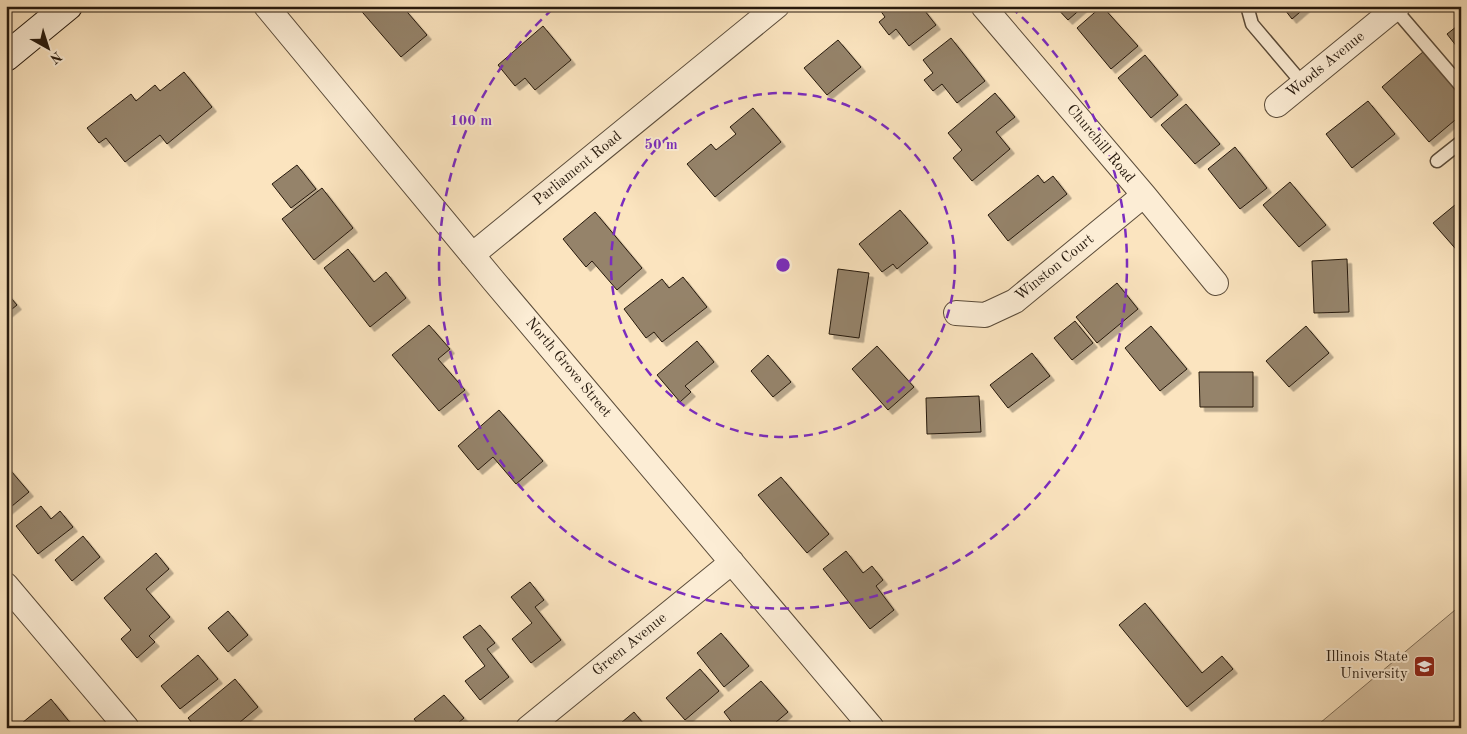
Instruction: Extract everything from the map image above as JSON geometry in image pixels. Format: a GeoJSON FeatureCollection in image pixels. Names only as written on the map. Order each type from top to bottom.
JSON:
{"type":"FeatureCollection","features":[{"type":"Feature","properties":{"kind":"main road"},"geometry":{"type":"LineString","coordinates":[[6,57],[68,6]]}},
{"type":"Feature","properties":{"kind":"street","name":"North Grove Street"},"geometry":{"type":"LineString","coordinates":[[266,6],[472,255],[872,728]]}},
{"type":"Feature","properties":{"kind":"street","name":"Parliament Road"},"geometry":{"type":"LineString","coordinates":[[472,255],[777,6]]}},
{"type":"Feature","properties":{"kind":"street","name":"Churchill Road"},"geometry":{"type":"LineString","coordinates":[[983,6],[1144,195],[1216,283]]}},
{"type":"Feature","properties":{"kind":"street","name":"Woods Avenue"},"geometry":{"type":"LineString","coordinates":[[1277,105],[1397,8]]}},
{"type":"Feature","properties":{"kind":"street","name":"Winston Court"},"geometry":{"type":"LineString","coordinates":[[956,313],[985,314],[1015,301],[1144,195]]}},
{"type":"Feature","properties":{"kind":"street","name":"Green Avenue"},"geometry":{"type":"LineString","coordinates":[[528,728],[732,562]]}},
{"type":"Feature","properties":{"kind":"street"},"geometry":{"type":"LineString","coordinates":[[6,585],[127,728]]}},
{"type":"Feature","properties":{"kind":"lane"},"geometry":{"type":"LineString","coordinates":[[1247,6],[1252,24],[1304,84]]}},
{"type":"Feature","properties":{"kind":"lane"},"geometry":{"type":"LineString","coordinates":[[1397,8],[1461,86]]}},
{"type":"Feature","properties":{"kind":"lane"},"geometry":{"type":"LineString","coordinates":[[1436,161],[1461,142]]}},
{"type":"Feature","properties":{"kind":"shaded area","name":"Illinois State University"},"geometry":{"type":"Polygon","coordinates":[[[1461,605],[1461,728],[1314,728],[1461,605]]]}},
{"type":"Feature","properties":{"kind":"building"},"geometry":{"type":"Polygon","coordinates":[[[357,6],[402,6],[427,35],[401,57],[357,6]]]}},
{"type":"Feature","properties":{"kind":"building"},"geometry":{"type":"Polygon","coordinates":[[[877,6],[921,6],[936,25],[909,46],[896,29],[889,35],[879,22],[885,17],[877,6]]]}},
{"type":"Feature","properties":{"kind":"building"},"geometry":{"type":"Polygon","coordinates":[[[1055,6],[1084,6],[1068,20],[1055,6]]]}},
{"type":"Feature","properties":{"kind":"building"},"geometry":{"type":"Polygon","coordinates":[[[1102,6],[1138,46],[1111,69],[1077,28],[1102,6]]]}},
{"type":"Feature","properties":{"kind":"building"},"geometry":{"type":"Polygon","coordinates":[[[1282,6],[1307,6],[1292,19],[1282,6]]]}},
{"type":"Feature","properties":{"kind":"building"},"geometry":{"type":"Polygon","coordinates":[[[1461,23],[1461,52],[1447,34],[1461,23]]]}},
{"type":"Feature","properties":{"kind":"building"},"geometry":{"type":"Polygon","coordinates":[[[543,26],[571,60],[535,90],[525,78],[515,86],[498,65],[543,26]]]}},
{"type":"Feature","properties":{"kind":"building"},"geometry":{"type":"Polygon","coordinates":[[[951,38],[985,81],[957,103],[942,84],[933,91],[924,80],[933,73],[923,60],[951,38]]]}},
{"type":"Feature","properties":{"kind":"building"},"geometry":{"type":"Polygon","coordinates":[[[838,40],[861,67],[827,95],[804,68],[838,40]]]}},
{"type":"Feature","properties":{"kind":"building"},"geometry":{"type":"Polygon","coordinates":[[[1424,51],[1461,94],[1461,115],[1429,142],[1382,87],[1424,51]]]}},
{"type":"Feature","properties":{"kind":"building"},"geometry":{"type":"Polygon","coordinates":[[[1145,55],[1178,95],[1151,118],[1118,78],[1145,55]]]}},
{"type":"Feature","properties":{"kind":"building"},"geometry":{"type":"Polygon","coordinates":[[[184,72],[212,107],[167,144],[160,135],[125,162],[106,138],[99,143],[87,128],[131,94],[136,101],[155,85],[160,91],[184,72]]]}},
{"type":"Feature","properties":{"kind":"building"},"geometry":{"type":"Polygon","coordinates":[[[995,93],[1015,117],[996,132],[1010,149],[972,181],[953,158],[962,150],[948,133],[995,93]]]}},
{"type":"Feature","properties":{"kind":"building"},"geometry":{"type":"Polygon","coordinates":[[[1368,101],[1395,134],[1352,168],[1326,134],[1368,101]]]}},
{"type":"Feature","properties":{"kind":"building"},"geometry":{"type":"Polygon","coordinates":[[[1186,104],[1220,144],[1195,164],[1161,125],[1186,104]]]}},
{"type":"Feature","properties":{"kind":"building"},"geometry":{"type":"Polygon","coordinates":[[[753,108],[781,142],[715,197],[687,164],[711,144],[716,150],[736,134],[730,127],[753,108]]]}},
{"type":"Feature","properties":{"kind":"building"},"geometry":{"type":"Polygon","coordinates":[[[1235,147],[1267,188],[1240,209],[1208,169],[1235,147]]]}},
{"type":"Feature","properties":{"kind":"building"},"geometry":{"type":"Polygon","coordinates":[[[297,165],[316,189],[291,208],[272,184],[297,165]]]}},
{"type":"Feature","properties":{"kind":"building"},"geometry":{"type":"Polygon","coordinates":[[[1038,175],[1044,183],[1053,176],[1067,194],[1008,241],[988,215],[1038,175]]]}},
{"type":"Feature","properties":{"kind":"building"},"geometry":{"type":"Polygon","coordinates":[[[1290,182],[1326,225],[1299,247],[1263,205],[1290,182]]]}},
{"type":"Feature","properties":{"kind":"building"},"geometry":{"type":"Polygon","coordinates":[[[322,188],[353,228],[314,260],[282,219],[322,188]]]}},
{"type":"Feature","properties":{"kind":"building"},"geometry":{"type":"Polygon","coordinates":[[[1461,200],[1461,255],[1433,223],[1461,200]]]}},
{"type":"Feature","properties":{"kind":"building"},"geometry":{"type":"Polygon","coordinates":[[[900,210],[928,243],[897,269],[893,264],[882,272],[859,244],[900,210]]]}},
{"type":"Feature","properties":{"kind":"building"},"geometry":{"type":"Polygon","coordinates":[[[595,212],[642,268],[617,290],[592,261],[586,267],[563,239],[595,212]]]}},
{"type":"Feature","properties":{"kind":"building"},"geometry":{"type":"Polygon","coordinates":[[[348,249],[374,282],[386,272],[406,298],[370,327],[324,268],[348,249]]]}},
{"type":"Feature","properties":{"kind":"building"},"geometry":{"type":"Polygon","coordinates":[[[1347,259],[1349,312],[1314,313],[1312,261],[1347,259]]]}},
{"type":"Feature","properties":{"kind":"building"},"geometry":{"type":"Polygon","coordinates":[[[838,269],[869,273],[859,338],[829,334],[838,269]]]}},
{"type":"Feature","properties":{"kind":"building"},"geometry":{"type":"Polygon","coordinates":[[[683,277],[707,307],[662,342],[654,332],[646,338],[624,309],[662,279],[669,288],[683,277]]]}},
{"type":"Feature","properties":{"kind":"building"},"geometry":{"type":"Polygon","coordinates":[[[1117,283],[1138,309],[1097,343],[1076,317],[1117,283]]]}},
{"type":"Feature","properties":{"kind":"building"},"geometry":{"type":"Polygon","coordinates":[[[6,292],[17,305],[6,314],[6,292]]]}},
{"type":"Feature","properties":{"kind":"building"},"geometry":{"type":"Polygon","coordinates":[[[1075,321],[1093,343],[1072,360],[1054,338],[1075,321]]]}},
{"type":"Feature","properties":{"kind":"building"},"geometry":{"type":"Polygon","coordinates":[[[429,325],[450,349],[438,359],[465,390],[439,411],[392,355],[429,325]]]}},
{"type":"Feature","properties":{"kind":"building"},"geometry":{"type":"Polygon","coordinates":[[[1151,326],[1187,369],[1160,391],[1125,348],[1151,326]]]}},
{"type":"Feature","properties":{"kind":"building"},"geometry":{"type":"Polygon","coordinates":[[[1306,326],[1329,353],[1289,387],[1266,361],[1306,326]]]}},
{"type":"Feature","properties":{"kind":"building"},"geometry":{"type":"Polygon","coordinates":[[[697,341],[714,362],[685,386],[691,392],[680,402],[657,375],[697,341]]]}},
{"type":"Feature","properties":{"kind":"building"},"geometry":{"type":"Polygon","coordinates":[[[877,346],[914,387],[888,410],[852,369],[877,346]]]}},
{"type":"Feature","properties":{"kind":"building"},"geometry":{"type":"Polygon","coordinates":[[[1032,353],[1050,376],[1008,408],[990,385],[1032,353]]]}},
{"type":"Feature","properties":{"kind":"building"},"geometry":{"type":"Polygon","coordinates":[[[768,355],[791,382],[773,397],[751,371],[768,355]]]}},
{"type":"Feature","properties":{"kind":"building"},"geometry":{"type":"Polygon","coordinates":[[[1199,372],[1253,372],[1253,407],[1200,407],[1199,372]]]}},
{"type":"Feature","properties":{"kind":"building"},"geometry":{"type":"Polygon","coordinates":[[[979,396],[981,432],[927,434],[926,398],[979,396]]]}},
{"type":"Feature","properties":{"kind":"building"},"geometry":{"type":"Polygon","coordinates":[[[499,410],[543,461],[516,484],[493,457],[478,470],[458,446],[499,410]]]}},
{"type":"Feature","properties":{"kind":"building"},"geometry":{"type":"Polygon","coordinates":[[[6,465],[29,492],[6,511],[6,465]]]}},
{"type":"Feature","properties":{"kind":"building"},"geometry":{"type":"Polygon","coordinates":[[[781,477],[829,534],[807,553],[758,495],[781,477]]]}},
{"type":"Feature","properties":{"kind":"building"},"geometry":{"type":"Polygon","coordinates":[[[41,506],[51,519],[60,511],[73,527],[38,554],[16,526],[41,506]]]}},
{"type":"Feature","properties":{"kind":"building"},"geometry":{"type":"Polygon","coordinates":[[[83,536],[100,557],[72,581],[55,560],[83,536]]]}},
{"type":"Feature","properties":{"kind":"building"},"geometry":{"type":"Polygon","coordinates":[[[846,551],[863,573],[872,566],[883,580],[876,586],[894,610],[870,629],[823,569],[846,551]]]}},
{"type":"Feature","properties":{"kind":"building"},"geometry":{"type":"Polygon","coordinates":[[[156,553],[169,569],[146,589],[170,617],[149,636],[155,642],[137,658],[121,639],[131,630],[104,598],[156,553]]]}},
{"type":"Feature","properties":{"kind":"building"},"geometry":{"type":"Polygon","coordinates":[[[530,582],[544,600],[535,607],[561,640],[531,663],[512,639],[532,623],[511,597],[530,582]]]}},
{"type":"Feature","properties":{"kind":"building"},"geometry":{"type":"Polygon","coordinates":[[[1145,603],[1202,673],[1222,656],[1233,669],[1187,707],[1119,625],[1145,603]]]}},
{"type":"Feature","properties":{"kind":"building"},"geometry":{"type":"Polygon","coordinates":[[[228,611],[248,635],[228,652],[208,628],[228,611]]]}},
{"type":"Feature","properties":{"kind":"building"},"geometry":{"type":"Polygon","coordinates":[[[480,625],[495,643],[487,649],[509,677],[480,700],[465,681],[485,666],[463,637],[480,625]]]}},
{"type":"Feature","properties":{"kind":"building"},"geometry":{"type":"Polygon","coordinates":[[[721,633],[749,666],[724,687],[697,653],[721,633]]]}},
{"type":"Feature","properties":{"kind":"building"},"geometry":{"type":"Polygon","coordinates":[[[198,655],[218,679],[180,709],[161,686],[198,655]]]}},
{"type":"Feature","properties":{"kind":"building"},"geometry":{"type":"Polygon","coordinates":[[[700,669],[719,691],[685,720],[666,698],[700,669]]]}},
{"type":"Feature","properties":{"kind":"building"},"geometry":{"type":"Polygon","coordinates":[[[235,679],[258,707],[233,728],[196,728],[188,718],[235,679]]]}},
{"type":"Feature","properties":{"kind":"building"},"geometry":{"type":"Polygon","coordinates":[[[761,681],[788,712],[769,728],[762,728],[759,724],[755,728],[736,728],[724,712],[761,681]]]}},
{"type":"Feature","properties":{"kind":"building"},"geometry":{"type":"Polygon","coordinates":[[[444,695],[464,718],[452,728],[421,728],[414,719],[444,695]]]}},
{"type":"Feature","properties":{"kind":"building"},"geometry":{"type":"Polygon","coordinates":[[[51,699],[72,725],[69,728],[16,728],[51,699]]]}},
{"type":"Feature","properties":{"kind":"building"},"geometry":{"type":"Polygon","coordinates":[[[634,712],[647,728],[615,728],[634,712]]]}},
{"type":"Feature","properties":{"kind":"place","name":"Illinois State University"},"geometry":{"type":"Point","coordinates":[1424,666]}}]}
